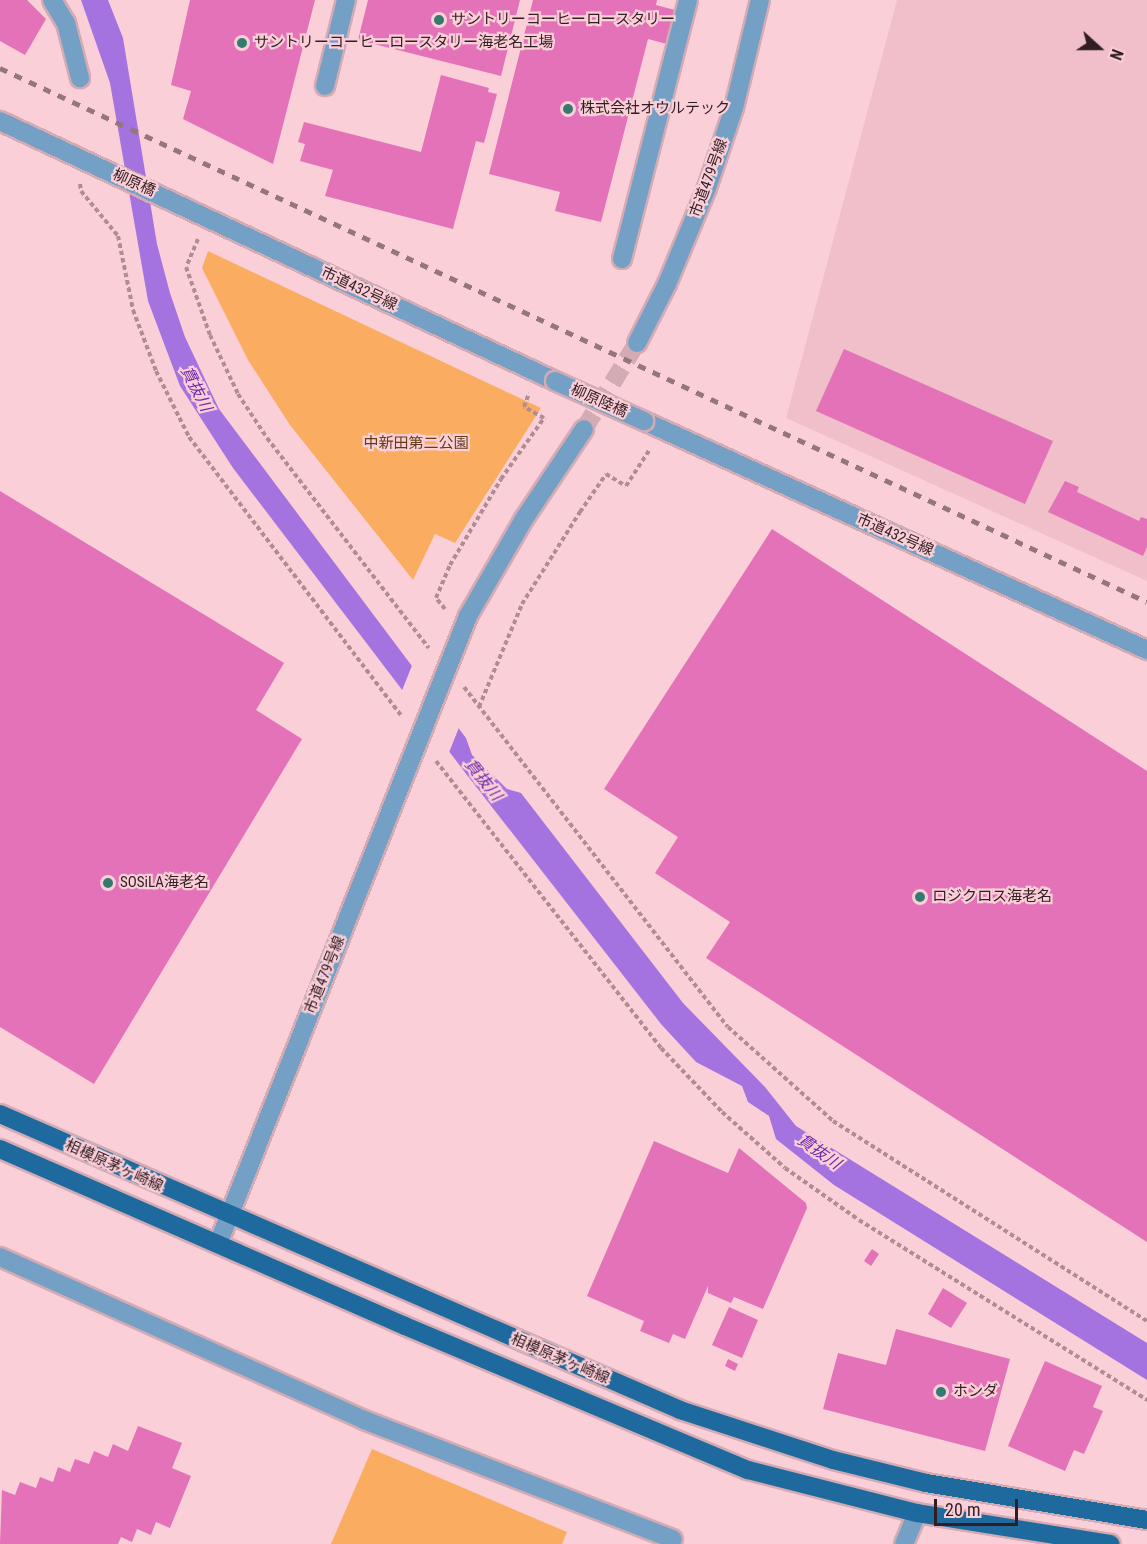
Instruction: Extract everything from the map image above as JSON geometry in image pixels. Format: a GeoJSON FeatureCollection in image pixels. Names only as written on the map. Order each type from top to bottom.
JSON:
{"type":"FeatureCollection","features":[{"type":"Feature","properties":{"kind":"main road","name":"相模原茅ヶ崎線"},"geometry":{"type":"LineString","coordinates":[[0,1114],[680,1410],[757,1437],[926,1483],[1147,1520]]}},
{"type":"Feature","properties":{"kind":"main road","name":"相模原茅ヶ崎線"},"geometry":{"type":"LineString","coordinates":[[0,1149],[748,1470],[917,1514],[1111,1544]]}},
{"type":"Feature","properties":{"kind":"street"},"geometry":{"type":"LineString","coordinates":[[52,0],[66,23],[80,78]]}},
{"type":"Feature","properties":{"kind":"street"},"geometry":{"type":"LineString","coordinates":[[325,86],[346,0]]}},
{"type":"Feature","properties":{"kind":"street"},"geometry":{"type":"LineString","coordinates":[[622,259],[688,0]]}},
{"type":"Feature","properties":{"kind":"street","name":"市道479号線"},"geometry":{"type":"LineString","coordinates":[[637,343],[667,284],[707,188],[730,118],[760,0]]}},
{"type":"Feature","properties":{"kind":"street","name":"柳原橋"},"geometry":{"type":"LineString","coordinates":[[0,121],[164,197]]}},
{"type":"Feature","properties":{"kind":"street","name":"市道432号線"},"geometry":{"type":"LineString","coordinates":[[164,197],[555,381]]}},
{"type":"Feature","properties":{"kind":"street","name":"柳原陸橋"},"geometry":{"type":"LineString","coordinates":[[555,381],[644,421]]}},
{"type":"Feature","properties":{"kind":"street","name":"市道432号線"},"geometry":{"type":"LineString","coordinates":[[644,421],[1147,650]]}},
{"type":"Feature","properties":{"kind":"street","name":"市道479号線"},"geometry":{"type":"LineString","coordinates":[[218,1244],[468,616],[524,519],[584,429]]}},
{"type":"Feature","properties":{"kind":"street"},"geometry":{"type":"LineString","coordinates":[[0,1257],[364,1420],[676,1542]]}},
{"type":"Feature","properties":{"kind":"street"},"geometry":{"type":"LineString","coordinates":[[904,1544],[917,1514]]}},
{"type":"Feature","properties":{"kind":"path"},"geometry":{"type":"LineString","coordinates":[[80,183],[81,191],[118,236],[133,310],[156,371],[189,437],[402,717]]}},
{"type":"Feature","properties":{"kind":"path"},"geometry":{"type":"LineString","coordinates":[[198,238],[186,267],[210,335],[238,394],[267,438],[429,648]]}},
{"type":"Feature","properties":{"kind":"path"},"geometry":{"type":"LineString","coordinates":[[445,609],[436,598],[450,565],[501,479],[544,418],[524,407],[530,393]]}},
{"type":"Feature","properties":{"kind":"path"},"geometry":{"type":"LineString","coordinates":[[478,707],[522,604],[580,512],[606,474],[626,486],[650,449]]}},
{"type":"Feature","properties":{"kind":"path"},"geometry":{"type":"LineString","coordinates":[[464,686],[728,1027],[832,1121],[1147,1321]]}},
{"type":"Feature","properties":{"kind":"path"},"geometry":{"type":"LineString","coordinates":[[435,759],[661,1048],[722,1112],[785,1168],[859,1220],[1147,1400]]}},
{"type":"Feature","properties":{"kind":"shaded area"},"geometry":{"type":"Polygon","coordinates":[[[897,0],[1147,0],[1147,581],[786,418],[897,0]]]}},
{"type":"Feature","properties":{"kind":"green space","name":"中新田第二公園"},"geometry":{"type":"Polygon","coordinates":[[[208,251],[541,408],[455,543],[435,534],[413,580],[290,425],[248,360],[202,268],[208,251]]]}},
{"type":"Feature","properties":{"kind":"green space"},"geometry":{"type":"Polygon","coordinates":[[[372,1449],[567,1532],[562,1544],[331,1544],[372,1449]]]}},
{"type":"Feature","properties":{"kind":"water","name":"貫抜川"},"geometry":{"type":"Polygon","coordinates":[[[81,0],[108,0],[123,38],[157,244],[185,337],[219,409],[466,738],[472,755],[507,789],[521,793],[683,1003],[765,1087],[796,1126],[1147,1343],[1147,1380],[834,1185],[776,1139],[769,1116],[748,1102],[742,1086],[696,1062],[661,1024],[467,775],[233,468],[180,386],[148,301],[110,83],[81,0]]]}},
{"type":"Feature","properties":{"kind":"pier"},"geometry":{"type":"Polygon","coordinates":[[[413,663],[460,725],[448,755],[401,693],[413,663]]]}},
{"type":"Feature","properties":{"kind":"building"},"geometry":{"type":"Polygon","coordinates":[[[0,0],[27,0],[46,19],[25,55],[0,41],[0,0]]]}},
{"type":"Feature","properties":{"kind":"building","name":"サントリーコーヒーロースタリー海老名工場"},"geometry":{"type":"Polygon","coordinates":[[[190,0],[315,0],[273,164],[183,119],[191,91],[171,85],[190,0]]]}},
{"type":"Feature","properties":{"kind":"building","name":"サントリーコーヒーロースタリー"},"geometry":{"type":"Polygon","coordinates":[[[368,0],[520,0],[501,76],[358,40],[368,0]]]}},
{"type":"Feature","properties":{"kind":"building","name":"株式会社オウルテック"},"geometry":{"type":"Polygon","coordinates":[[[533,0],[657,0],[656,5],[675,10],[667,44],[648,39],[601,222],[555,211],[560,192],[489,174],[533,0]]]}},
{"type":"Feature","properties":{"kind":"building"},"geometry":{"type":"Polygon","coordinates":[[[441,75],[489,88],[488,92],[497,94],[484,143],[476,141],[453,229],[325,196],[333,170],[300,161],[305,144],[298,142],[304,122],[421,152],[441,75]]]}},
{"type":"Feature","properties":{"kind":"building"},"geometry":{"type":"Polygon","coordinates":[[[844,349],[1053,441],[1025,504],[816,411],[844,349]]]}},
{"type":"Feature","properties":{"kind":"building"},"geometry":{"type":"Polygon","coordinates":[[[1065,481],[1079,487],[1077,492],[1139,521],[1141,517],[1147,519],[1147,547],[1143,556],[1048,512],[1065,481]]]}},
{"type":"Feature","properties":{"kind":"building","name":"SOSiLA海老名"},"geometry":{"type":"Polygon","coordinates":[[[0,491],[284,663],[256,710],[302,739],[94,1084],[0,1027],[0,491]]]}},
{"type":"Feature","properties":{"kind":"building","name":"ロジクロス海老名"},"geometry":{"type":"Polygon","coordinates":[[[772,529],[1147,771],[1147,1242],[706,958],[730,922],[655,873],[678,837],[604,789],[772,529]]]}},
{"type":"Feature","properties":{"kind":"building"},"geometry":{"type":"Polygon","coordinates":[[[654,1141],[728,1173],[739,1148],[806,1203],[807,1208],[763,1309],[734,1297],[731,1303],[708,1293],[708,1286],[685,1339],[673,1334],[669,1343],[640,1331],[644,1321],[587,1296],[654,1141]]]}},
{"type":"Feature","properties":{"kind":"building"},"geometry":{"type":"Polygon","coordinates":[[[872,1249],[879,1254],[871,1266],[864,1261],[872,1249]]]}},
{"type":"Feature","properties":{"kind":"building"},"geometry":{"type":"Polygon","coordinates":[[[943,1288],[967,1303],[951,1328],[928,1314],[943,1288]]]}},
{"type":"Feature","properties":{"kind":"building"},"geometry":{"type":"Polygon","coordinates":[[[729,1307],[758,1320],[742,1358],[712,1345],[729,1307]]]}},
{"type":"Feature","properties":{"kind":"building"},"geometry":{"type":"Polygon","coordinates":[[[896,1329],[1010,1359],[985,1451],[823,1409],[838,1353],[886,1365],[896,1329]]]}},
{"type":"Feature","properties":{"kind":"building"},"geometry":{"type":"Polygon","coordinates":[[[728,1359],[738,1364],[735,1371],[725,1366],[728,1359]]]}},
{"type":"Feature","properties":{"kind":"building"},"geometry":{"type":"Polygon","coordinates":[[[1045,1361],[1102,1386],[1093,1407],[1103,1411],[1084,1454],[1074,1450],[1065,1471],[1008,1446],[1045,1361]]]}},
{"type":"Feature","properties":{"kind":"building"},"geometry":{"type":"Polygon","coordinates":[[[138,1426],[182,1443],[172,1468],[191,1476],[170,1528],[156,1522],[151,1535],[137,1529],[132,1542],[121,1537],[118,1544],[0,1544],[2,1490],[15,1495],[20,1482],[36,1488],[40,1477],[53,1482],[58,1467],[70,1472],[75,1459],[89,1464],[94,1451],[108,1457],[113,1444],[128,1451],[138,1426]]]}},
{"type":"Feature","properties":{"kind":"tunnel"},"geometry":{"type":"LineString","coordinates":[[584,429],[637,343]]}},
{"type":"Feature","properties":{"kind":"railway"},"geometry":{"type":"LineString","coordinates":[[0,68],[1147,602]]}},
{"type":"Feature","properties":{"kind":"place","name":"サントリーコーヒーロースタリー"},"geometry":{"type":"Point","coordinates":[439,20]}},
{"type":"Feature","properties":{"kind":"place","name":"サントリーコーヒーロースタリー海老名工場"},"geometry":{"type":"Point","coordinates":[242,43]}},
{"type":"Feature","properties":{"kind":"place","name":"株式会社オウルテック"},"geometry":{"type":"Point","coordinates":[568,109]}},
{"type":"Feature","properties":{"kind":"place","name":"SOSiLA海老名"},"geometry":{"type":"Point","coordinates":[108,883]}},
{"type":"Feature","properties":{"kind":"place","name":"ロジクロス海老名"},"geometry":{"type":"Point","coordinates":[920,897]}},
{"type":"Feature","properties":{"kind":"place","name":"ホンダ"},"geometry":{"type":"Point","coordinates":[941,1392]}}]}
